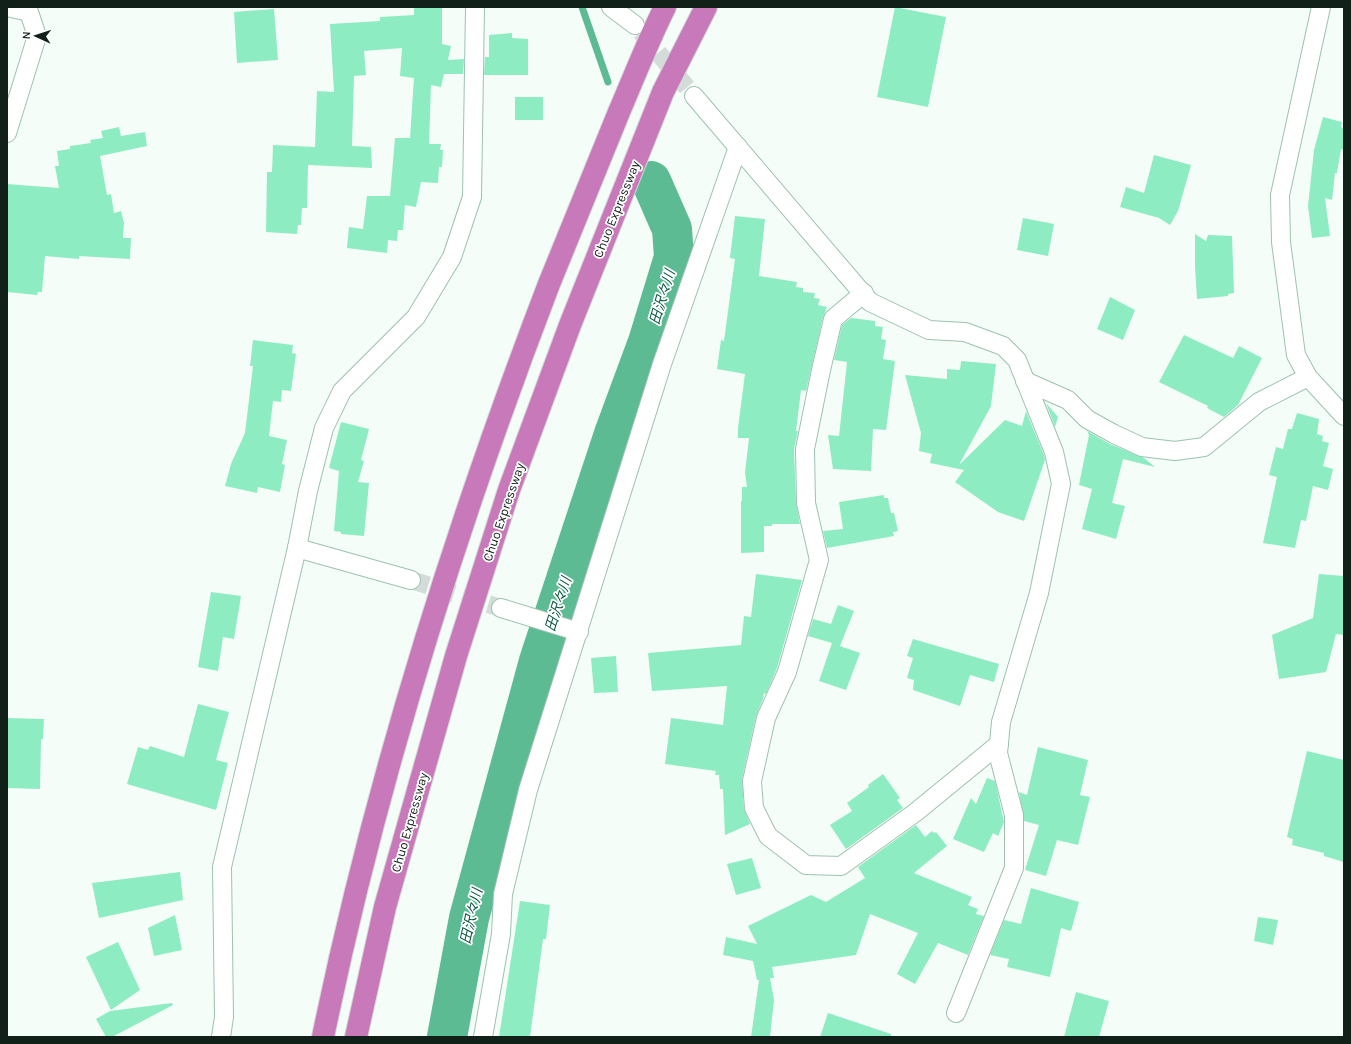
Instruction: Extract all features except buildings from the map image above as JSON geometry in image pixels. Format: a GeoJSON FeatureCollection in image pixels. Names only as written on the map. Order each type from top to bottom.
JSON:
{"type":"FeatureCollection","features":[{"type":"Feature","properties":{"kind":"highway"},"geometry":{"type":"LineString","coordinates":[[323,1037],[338,961],[384,775],[472,494],[524,349],[574,221],[665,7]]}},
{"type":"Feature","properties":{"kind":"highway","name":"Chuo Expressway"},"geometry":{"type":"LineString","coordinates":[[356,1037],[385,907],[456,656],[509,490],[570,325],[660,100],[706,7]]}},
{"type":"Feature","properties":{"kind":"street"},"geometry":{"type":"LineString","coordinates":[[7,7],[28,12],[37,36],[7,134]]}},
{"type":"Feature","properties":{"kind":"street"},"geometry":{"type":"LineString","coordinates":[[221,1037],[224,1016],[222,867],[297,548],[308,491],[324,428],[342,391],[416,317],[452,257],[472,197],[475,7]]}},
{"type":"Feature","properties":{"kind":"street"},"geometry":{"type":"LineString","coordinates":[[611,7],[635,25]]}},
{"type":"Feature","properties":{"kind":"street"},"geometry":{"type":"LineString","coordinates":[[1321,7],[1280,195],[1281,242],[1296,355],[1308,377],[1344,416]]}},
{"type":"Feature","properties":{"kind":"street"},"geometry":{"type":"LineString","coordinates":[[694,96],[864,293],[870,302],[929,330],[965,332],[1003,346],[1017,360],[1054,452],[1061,484],[1039,593],[1001,722],[998,753],[1014,815],[1014,868],[956,1013]]}},
{"type":"Feature","properties":{"kind":"street"},"geometry":{"type":"LineString","coordinates":[[483,1037],[501,934],[503,894],[528,790],[579,632],[662,364],[738,146]]}},
{"type":"Feature","properties":{"kind":"street"},"geometry":{"type":"LineString","coordinates":[[864,293],[833,319],[821,370],[805,449],[806,503],[819,560],[787,672],[766,718],[752,781],[754,808],[768,836],[806,865],[841,866],[916,812],[999,744]]}},
{"type":"Feature","properties":{"kind":"street"},"geometry":{"type":"LineString","coordinates":[[1025,381],[1068,400],[1087,419],[1142,447],[1175,450],[1204,447],[1259,402],[1308,377]]}},
{"type":"Feature","properties":{"kind":"street"},"geometry":{"type":"LineString","coordinates":[[297,548],[411,580]]}},
{"type":"Feature","properties":{"kind":"street"},"geometry":{"type":"LineString","coordinates":[[501,608],[579,632]]}},
{"type":"Feature","properties":{"kind":"waterway","name":"田沢々川"},"geometry":{"type":"LineString","coordinates":[[582,7],[608,82]]}},
{"type":"Feature","properties":{"kind":"waterway","name":"田沢々川"},"geometry":{"type":"LineString","coordinates":[[447,1037],[469,918],[539,661],[614,434],[648,342],[674,257],[672,229],[651,181]]}},
{"type":"Feature","properties":{"kind":"tunnel"},"geometry":{"type":"LineString","coordinates":[[641,32],[694,96]]}},
{"type":"Feature","properties":{"kind":"tunnel"},"geometry":{"type":"LineString","coordinates":[[411,580],[501,608]]}}]}
